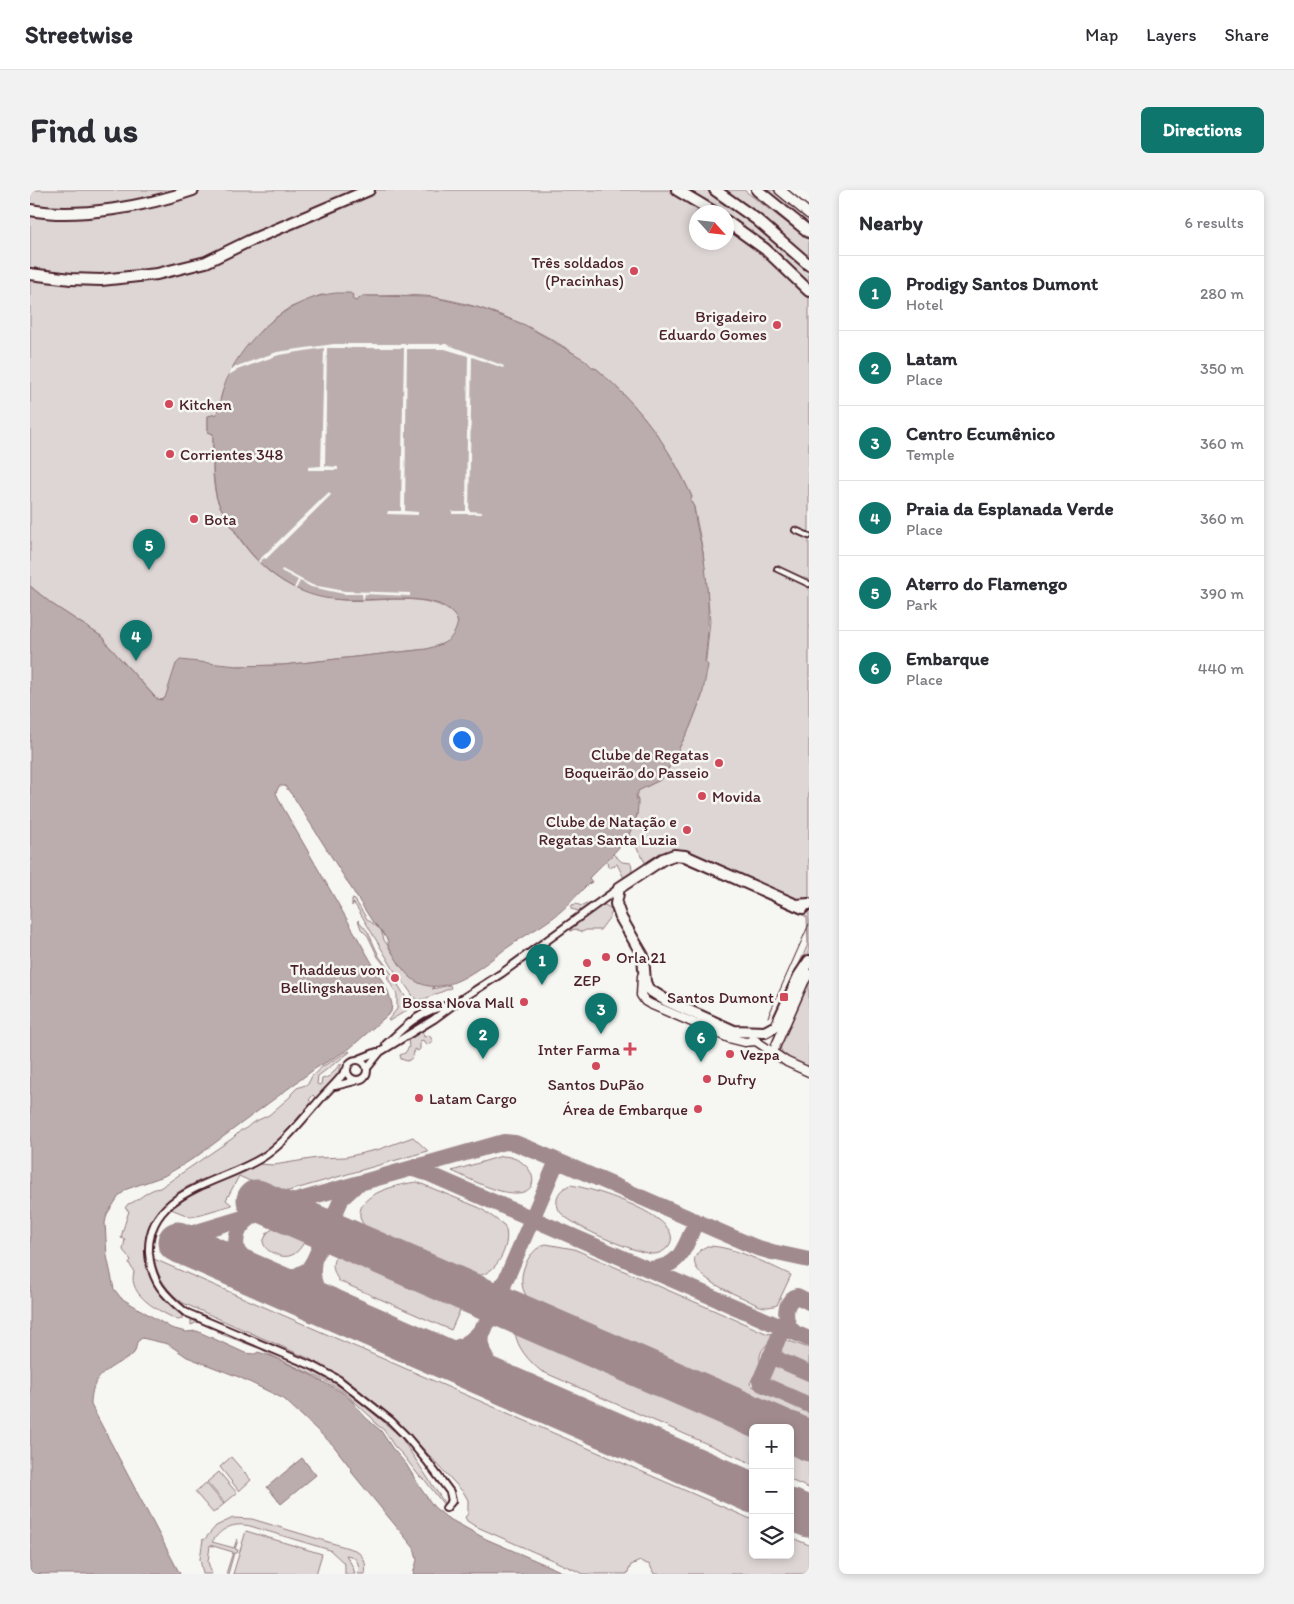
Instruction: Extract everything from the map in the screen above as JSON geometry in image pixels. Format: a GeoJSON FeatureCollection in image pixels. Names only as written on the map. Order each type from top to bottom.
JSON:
{"type":"FeatureCollection","features":[{"type":"Feature","properties":{"kind":"main road"},"geometry":{"type":"LineString","coordinates":[[30,210],[104,211],[171,198],[193,190]]}},
{"type":"Feature","properties":{"kind":"main road"},"geometry":{"type":"LineString","coordinates":[[30,274],[71,279],[101,280],[157,274],[200,264],[248,241],[368,190]]}},
{"type":"Feature","properties":{"kind":"main road"},"geometry":{"type":"LineString","coordinates":[[677,190],[702,205]]}},
{"type":"Feature","properties":{"kind":"main road"},"geometry":{"type":"LineString","coordinates":[[716,190],[756,219],[809,264]]}},
{"type":"Feature","properties":{"kind":"main road"},"geometry":{"type":"LineString","coordinates":[[757,190],[809,232]]}},
{"type":"Feature","properties":{"kind":"main road"},"geometry":{"type":"LineString","coordinates":[[780,190],[809,214]]}},
{"type":"Feature","properties":{"kind":"main road"},"geometry":{"type":"LineString","coordinates":[[734,227],[765,249],[809,290]]}},
{"type":"Feature","properties":{"kind":"main road"},"geometry":{"type":"LineString","coordinates":[[809,908],[796,905],[680,855],[663,858],[619,888],[616,904],[621,918],[643,956],[646,986],[651,992],[734,1031],[766,1032],[776,1026],[799,976],[809,961]]}},
{"type":"Feature","properties":{"kind":"main road"},"geometry":{"type":"LineString","coordinates":[[796,905],[809,904]]}},
{"type":"Feature","properties":{"kind":"street"},"geometry":{"type":"LineString","coordinates":[[795,530],[809,536]]}},
{"type":"Feature","properties":{"kind":"street"},"geometry":{"type":"LineString","coordinates":[[777,569],[809,584]]}},
{"type":"Feature","properties":{"kind":"street"},"geometry":{"type":"LineString","coordinates":[[335,1086],[360,1080],[366,1076],[368,1068],[380,1052],[502,973],[619,888]]}},
{"type":"Feature","properties":{"kind":"street"},"geometry":{"type":"LineString","coordinates":[[603,900],[616,904]]}},
{"type":"Feature","properties":{"kind":"street"},"geometry":{"type":"LineString","coordinates":[[645,964],[640,990],[645,1001],[729,1038],[745,1042],[756,1041]]}},
{"type":"Feature","properties":{"kind":"street"},"geometry":{"type":"LineString","coordinates":[[773,1052],[809,974]]}},
{"type":"Feature","properties":{"kind":"street"},"geometry":{"type":"LineString","coordinates":[[446,1508],[452,1501],[450,1492],[427,1460],[399,1429],[339,1380],[186,1312],[162,1291],[151,1269],[149,1250],[150,1236],[157,1219],[170,1204],[192,1189],[265,1156],[286,1138],[322,1097],[335,1086],[350,1062],[374,1053],[398,1034],[406,1025],[420,1016],[457,1002]]}},
{"type":"Feature","properties":{"kind":"street"},"geometry":{"type":"LineString","coordinates":[[734,1031],[756,1041],[781,1058],[809,1072]]}},
{"type":"Feature","properties":{"kind":"street"},"geometry":{"type":"LineString","coordinates":[[777,1041],[781,1058]]}},
{"type":"Feature","properties":{"kind":"street"},"geometry":{"type":"LineString","coordinates":[[357,1060],[364,1062],[368,1068]]}},
{"type":"Feature","properties":{"kind":"street"},"geometry":{"type":"LineString","coordinates":[[347,1069],[348,1075],[356,1081]]}},
{"type":"Feature","properties":{"kind":"shaded area"},"geometry":{"type":"Polygon","coordinates":[[[30,190],[744,190],[809,240],[809,956],[802,965],[774,1021],[808,944],[807,917],[680,861],[646,864],[629,834],[637,816],[637,791],[660,780],[666,773],[690,727],[702,696],[710,621],[703,552],[694,507],[690,500],[692,497],[663,443],[627,398],[597,369],[557,343],[529,327],[503,316],[433,297],[409,295],[363,296],[356,301],[321,295],[289,308],[261,330],[231,370],[222,393],[217,414],[208,416],[208,432],[213,434],[213,478],[218,502],[239,538],[263,566],[290,586],[306,593],[343,600],[417,600],[444,607],[454,615],[457,622],[456,630],[449,641],[427,649],[283,665],[237,666],[168,693],[162,700],[157,699],[107,644],[104,638],[52,604],[30,586],[30,190]]]}},
{"type":"Feature","properties":{"kind":"shaded area"},"geometry":{"type":"Polygon","coordinates":[[[763,190],[775,190],[809,219],[809,227],[763,190]]]}},
{"type":"Feature","properties":{"kind":"shaded area"},"geometry":{"type":"Polygon","coordinates":[[[350,293],[353,295],[352,299],[356,301],[363,296],[432,297],[480,308],[525,325],[585,360],[627,398],[663,443],[692,497],[690,500],[694,507],[703,553],[708,594],[708,635],[705,662],[708,665],[702,696],[690,727],[666,773],[660,780],[638,791],[636,795],[638,800],[637,812],[629,834],[614,853],[589,878],[592,882],[554,917],[466,977],[442,986],[430,986],[419,983],[409,976],[397,961],[388,945],[388,941],[372,921],[295,799],[285,786],[279,786],[276,793],[282,806],[388,991],[392,1004],[391,1012],[349,1049],[316,1068],[200,1154],[164,1176],[127,1189],[119,1196],[107,1214],[105,1223],[107,1256],[114,1289],[121,1298],[171,1328],[186,1332],[197,1331],[245,1353],[255,1354],[258,1352],[274,1357],[343,1393],[381,1431],[406,1464],[434,1507],[446,1517],[486,1539],[567,1574],[413,1574],[417,1560],[414,1548],[353,1474],[350,1467],[333,1445],[284,1399],[239,1377],[187,1357],[168,1344],[142,1338],[137,1342],[133,1354],[107,1370],[98,1379],[91,1397],[91,1405],[180,1574],[30,1574],[30,586],[52,604],[104,638],[107,644],[152,694],[157,699],[162,700],[165,698],[176,664],[180,660],[237,666],[283,665],[427,649],[451,638],[458,622],[450,611],[439,604],[412,599],[339,600],[325,598],[309,594],[281,580],[269,571],[247,548],[224,514],[217,499],[214,475],[213,434],[208,432],[208,416],[217,414],[224,386],[231,370],[250,342],[274,319],[304,302],[319,296],[350,293]]]}},
{"type":"Feature","properties":{"kind":"shaded area"},"geometry":{"type":"Polygon","coordinates":[[[613,854],[622,862],[631,863],[631,876],[624,878],[617,864],[608,867],[607,860],[613,854]]]}},
{"type":"Feature","properties":{"kind":"shaded area"},"geometry":{"type":"Polygon","coordinates":[[[352,899],[355,900],[367,919],[381,930],[384,940],[403,969],[419,983],[435,986],[432,989],[450,985],[451,988],[422,1000],[415,999],[397,975],[356,906],[353,903],[352,906],[352,899]]]}},
{"type":"Feature","properties":{"kind":"shaded area"},"geometry":{"type":"Polygon","coordinates":[[[594,902],[597,907],[605,905],[613,910],[609,918],[600,930],[586,930],[582,932],[575,929],[570,931],[578,921],[580,913],[571,909],[572,905],[582,906],[594,902]]]}},
{"type":"Feature","properties":{"kind":"shaded area"},"geometry":{"type":"Polygon","coordinates":[[[358,920],[368,932],[379,956],[409,1003],[406,1011],[389,1021],[397,1009],[397,995],[388,979],[386,967],[378,957],[368,936],[361,929],[358,920]]]}},
{"type":"Feature","properties":{"kind":"shaded area"},"geometry":{"type":"Polygon","coordinates":[[[809,979],[809,1067],[788,1057],[780,1047],[809,979]]]}},
{"type":"Feature","properties":{"kind":"shaded area"},"geometry":{"type":"Polygon","coordinates":[[[419,1030],[423,1033],[424,1037],[429,1035],[433,1041],[426,1045],[423,1040],[420,1041],[420,1049],[418,1051],[414,1049],[411,1059],[407,1061],[401,1059],[400,1055],[405,1053],[409,1047],[408,1040],[419,1030]]]}},
{"type":"Feature","properties":{"kind":"shaded area"},"geometry":{"type":"Polygon","coordinates":[[[349,1051],[318,1076],[317,1084],[319,1085],[322,1079],[332,1074],[342,1063],[336,1078],[316,1098],[313,1095],[309,1100],[312,1103],[271,1147],[249,1160],[185,1188],[171,1197],[160,1209],[148,1232],[147,1258],[158,1289],[182,1314],[182,1319],[178,1320],[171,1317],[147,1302],[140,1296],[136,1288],[133,1281],[134,1272],[129,1263],[131,1260],[123,1250],[125,1239],[121,1238],[129,1211],[125,1208],[128,1204],[160,1188],[233,1138],[241,1130],[269,1115],[291,1096],[297,1088],[308,1084],[312,1076],[323,1066],[349,1051]]]}},
{"type":"Feature","properties":{"kind":"shaded area"},"geometry":{"type":"Polygon","coordinates":[[[413,1137],[428,1151],[278,1194],[239,1176],[226,1200],[232,1205],[191,1217],[171,1209],[202,1189],[258,1164],[274,1165],[317,1158],[346,1157],[380,1149],[413,1137]]]}},
{"type":"Feature","properties":{"kind":"shaded area"},"geometry":{"type":"Polygon","coordinates":[[[502,1156],[513,1158],[528,1168],[532,1174],[533,1181],[531,1187],[526,1191],[509,1193],[484,1185],[452,1171],[502,1156]]]}},
{"type":"Feature","properties":{"kind":"shaded area"},"geometry":{"type":"Polygon","coordinates":[[[417,1182],[480,1208],[504,1225],[507,1237],[504,1252],[491,1270],[481,1275],[467,1273],[372,1231],[364,1225],[360,1216],[361,1208],[365,1201],[381,1191],[417,1182]]]}},
{"type":"Feature","properties":{"kind":"shaded area"},"geometry":{"type":"Polygon","coordinates":[[[570,1185],[616,1198],[636,1206],[653,1216],[666,1226],[671,1237],[667,1248],[657,1254],[632,1249],[569,1220],[559,1211],[557,1197],[564,1188],[570,1185]]]}},
{"type":"Feature","properties":{"kind":"shaded area"},"geometry":{"type":"Polygon","coordinates":[[[279,1224],[307,1236],[298,1251],[290,1256],[279,1256],[273,1253],[266,1249],[263,1242],[267,1233],[279,1224]]]}},
{"type":"Feature","properties":{"kind":"shaded area"},"geometry":{"type":"Polygon","coordinates":[[[546,1244],[574,1249],[768,1334],[773,1333],[773,1338],[760,1354],[761,1366],[750,1384],[809,1411],[809,1422],[529,1299],[524,1292],[522,1284],[524,1268],[533,1253],[539,1247],[546,1244]]]}},
{"type":"Feature","properties":{"kind":"shaded area"},"geometry":{"type":"Polygon","coordinates":[[[707,1246],[739,1252],[791,1275],[777,1305],[763,1307],[757,1305],[713,1283],[704,1276],[697,1269],[694,1261],[697,1254],[707,1246]]]}},
{"type":"Feature","properties":{"kind":"shaded area"},"geometry":{"type":"Polygon","coordinates":[[[338,1254],[460,1307],[451,1330],[339,1281],[333,1267],[334,1260],[338,1254]]]}},
{"type":"Feature","properties":{"kind":"shaded area"},"geometry":{"type":"Polygon","coordinates":[[[154,1259],[749,1518],[749,1559],[794,1559],[794,1539],[809,1545],[809,1574],[654,1574],[650,1565],[640,1561],[631,1565],[627,1574],[584,1574],[475,1526],[467,1521],[465,1517],[468,1514],[468,1500],[464,1493],[404,1428],[352,1384],[310,1359],[183,1303],[172,1294],[158,1272],[154,1259]]]}},
{"type":"Feature","properties":{"kind":"shaded area"},"geometry":{"type":"Polygon","coordinates":[[[194,1319],[305,1367],[346,1390],[400,1436],[445,1504],[394,1446],[384,1430],[344,1392],[261,1349],[221,1334],[215,1329],[198,1322],[191,1325],[191,1320],[194,1319]]]}},
{"type":"Feature","properties":{"kind":"shaded area"},"geometry":{"type":"Polygon","coordinates":[[[515,1332],[749,1433],[749,1462],[541,1371],[524,1354],[515,1332]]]}},
{"type":"Feature","properties":{"kind":"shaded area"},"geometry":{"type":"Polygon","coordinates":[[[786,1340],[809,1348],[809,1366],[783,1354],[781,1346],[786,1340]]]}},
{"type":"Feature","properties":{"kind":"shaded area"},"geometry":{"type":"Polygon","coordinates":[[[775,1366],[809,1378],[809,1399],[805,1400],[771,1384],[768,1380],[768,1373],[775,1366]]]}},
{"type":"Feature","properties":{"kind":"shaded area"},"geometry":{"type":"Polygon","coordinates":[[[794,1454],[809,1460],[809,1488],[794,1482],[794,1454]]]}},
{"type":"Feature","properties":{"kind":"shaded area"},"geometry":{"type":"Polygon","coordinates":[[[231,1457],[251,1480],[239,1491],[220,1467],[231,1457]]]}},
{"type":"Feature","properties":{"kind":"shaded area"},"geometry":{"type":"Polygon","coordinates":[[[302,1458],[316,1475],[281,1504],[267,1487],[302,1458]]]}},
{"type":"Feature","properties":{"kind":"shaded area"},"geometry":{"type":"Polygon","coordinates":[[[219,1472],[237,1493],[225,1503],[207,1482],[219,1472]]]}},
{"type":"Feature","properties":{"kind":"shaded area"},"geometry":{"type":"Polygon","coordinates":[[[206,1483],[224,1504],[213,1513],[195,1492],[206,1483]]]}},
{"type":"Feature","properties":{"kind":"shaded area"},"geometry":{"type":"Polygon","coordinates":[[[233,1518],[252,1519],[355,1550],[364,1560],[366,1566],[365,1574],[358,1574],[359,1567],[353,1557],[346,1555],[355,1574],[345,1574],[345,1565],[330,1550],[250,1526],[239,1525],[228,1527],[219,1533],[212,1542],[234,1548],[238,1540],[235,1549],[238,1550],[237,1553],[234,1553],[228,1574],[226,1574],[233,1552],[210,1545],[208,1562],[212,1574],[203,1574],[200,1559],[203,1539],[216,1526],[233,1518]]]}},
{"type":"Feature","properties":{"kind":"shaded area"},"geometry":{"type":"Polygon","coordinates":[[[246,1531],[322,1554],[316,1574],[233,1574],[246,1531]]]}},
{"type":"Feature","properties":{"kind":"pier"},"geometry":{"type":"Polygon","coordinates":[[[334,344],[446,344],[504,366],[503,368],[472,357],[469,511],[482,512],[482,514],[452,514],[452,511],[466,511],[468,356],[445,349],[407,349],[405,511],[418,512],[418,515],[387,514],[388,511],[401,511],[404,348],[327,348],[325,466],[338,467],[338,470],[308,470],[308,467],[321,466],[324,348],[279,355],[237,370],[229,375],[235,367],[277,352],[334,344]]]}},
{"type":"Feature","properties":{"kind":"pier"},"geometry":{"type":"Polygon","coordinates":[[[329,492],[331,495],[266,559],[264,558],[259,563],[258,561],[329,492]]]}},
{"type":"Feature","properties":{"kind":"pier"},"geometry":{"type":"Polygon","coordinates":[[[282,569],[312,585],[345,591],[410,593],[410,596],[365,594],[363,601],[362,594],[344,594],[311,587],[300,581],[296,589],[294,588],[298,580],[281,571],[282,569]]]}},
{"type":"Feature","properties":{"kind":"taxiway"},"geometry":{"type":"LineString","coordinates":[[256,1275],[243,1263],[236,1240],[242,1225],[255,1215],[275,1207],[504,1142],[515,1143],[535,1151],[755,1247],[809,1260]]}},
{"type":"Feature","properties":{"kind":"taxiway"},"geometry":{"type":"LineString","coordinates":[[508,1386],[492,1373],[481,1346],[482,1335],[557,1161]]}},
{"type":"Feature","properties":{"kind":"taxiway"},"geometry":{"type":"LineString","coordinates":[[413,1169],[427,1173],[809,1339]]}},
{"type":"Feature","properties":{"kind":"taxiway"},"geometry":{"type":"LineString","coordinates":[[270,1281],[292,1278],[308,1270],[342,1198],[355,1186]]}},
{"type":"Feature","properties":{"kind":"taxiway"},"geometry":{"type":"LineString","coordinates":[[187,1246],[184,1240],[187,1235],[253,1215]]}},
{"type":"Feature","properties":{"kind":"taxiway"},"geometry":{"type":"LineString","coordinates":[[335,1215],[341,1231],[355,1242]]}},
{"type":"Feature","properties":{"kind":"taxiway"},"geometry":{"type":"LineString","coordinates":[[649,1269],[669,1264],[675,1260],[685,1248],[696,1221]]}},
{"type":"Feature","properties":{"kind":"taxiway"},"geometry":{"type":"LineString","coordinates":[[314,1260],[313,1275],[316,1287],[333,1309]]}},
{"type":"Feature","properties":{"kind":"taxiway"},"geometry":{"type":"LineString","coordinates":[[471,1293],[493,1292],[504,1282]]}},
{"type":"Feature","properties":{"kind":"taxiway"},"geometry":{"type":"LineString","coordinates":[[504,1284],[503,1293],[506,1300],[517,1313]]}},
{"type":"Feature","properties":{"kind":"taxiway"},"geometry":{"type":"LineString","coordinates":[[794,1332],[788,1323],[786,1313],[789,1303],[797,1296],[809,1302]]}},
{"type":"Feature","properties":{"kind":"taxiway"},"geometry":{"type":"LineString","coordinates":[[416,1345],[446,1350],[462,1346],[478,1334],[485,1325]]}},
{"type":"Feature","properties":{"kind":"taxiway"},"geometry":{"type":"LineString","coordinates":[[783,1327],[760,1381],[762,1384],[809,1405]]}},
{"type":"Feature","properties":{"kind":"taxiway"},"geometry":{"type":"LineString","coordinates":[[770,1356],[809,1373]]}},
{"type":"Feature","properties":{"kind":"runway"},"geometry":{"type":"LineString","coordinates":[[257,1200],[771,1424]]}},
{"type":"Feature","properties":{"kind":"runway"},"geometry":{"type":"LineString","coordinates":[[178,1242],[749,1491]]}},
{"type":"Feature","properties":{"kind":"runway"},"geometry":{"type":"LineString","coordinates":[[794,1434],[809,1441]]}},
{"type":"Feature","properties":{"kind":"runway"},"geometry":{"type":"LineString","coordinates":[[794,1511],[809,1517]]}},
{"type":"Feature","properties":{"kind":"tram line"},"geometry":{"type":"LineString","coordinates":[[768,1017],[809,924]]}},
{"type":"Feature","properties":{"kind":"place","name":"Três soldados (Pracinhas)"},"geometry":{"type":"Point","coordinates":[634,271]}},
{"type":"Feature","properties":{"kind":"place","name":"Brigadeiro Eduardo Gomes"},"geometry":{"type":"Point","coordinates":[777,325]}},
{"type":"Feature","properties":{"kind":"place","name":"Kitchen"},"geometry":{"type":"Point","coordinates":[169,404]}},
{"type":"Feature","properties":{"kind":"place","name":"Corrientes 348"},"geometry":{"type":"Point","coordinates":[170,454]}},
{"type":"Feature","properties":{"kind":"place","name":"Bota"},"geometry":{"type":"Point","coordinates":[194,519]}},
{"type":"Feature","properties":{"kind":"place","name":"Aterro do Flamengo"},"geometry":{"type":"Point","coordinates":[149,570]}},
{"type":"Feature","properties":{"kind":"place","name":"Praia da Esplanada Verde"},"geometry":{"type":"Point","coordinates":[136,661]}},
{"type":"Feature","properties":{"kind":"place","name":"Clube de Regatas Boqueirão do Passeio"},"geometry":{"type":"Point","coordinates":[719,763]}},
{"type":"Feature","properties":{"kind":"place","name":"Movida"},"geometry":{"type":"Point","coordinates":[702,796]}},
{"type":"Feature","properties":{"kind":"place","name":"Clube de Natação e Regatas Santa Luzia"},"geometry":{"type":"Point","coordinates":[687,830]}},
{"type":"Feature","properties":{"kind":"place","name":"Orla 21"},"geometry":{"type":"Point","coordinates":[606,957]}},
{"type":"Feature","properties":{"kind":"place","name":"ZEP"},"geometry":{"type":"Point","coordinates":[587,963]}},
{"type":"Feature","properties":{"kind":"place","name":"Thaddeus von Bellingshausen"},"geometry":{"type":"Point","coordinates":[395,978]}},
{"type":"Feature","properties":{"kind":"place","name":"Prodigy Santos Dumont"},"geometry":{"type":"Point","coordinates":[542,985]}},
{"type":"Feature","properties":{"kind":"place","name":"Santos Dumont"},"geometry":{"type":"Point","coordinates":[784,997]}},
{"type":"Feature","properties":{"kind":"place","name":"Bossa Nova Mall"},"geometry":{"type":"Point","coordinates":[524,1002]}},
{"type":"Feature","properties":{"kind":"place","name":"Centro Ecumênico"},"geometry":{"type":"Point","coordinates":[601,1034]}},
{"type":"Feature","properties":{"kind":"place","name":"Inter Farma"},"geometry":{"type":"Point","coordinates":[630,1049]}},
{"type":"Feature","properties":{"kind":"place","name":"Vezpa"},"geometry":{"type":"Point","coordinates":[730,1054]}},
{"type":"Feature","properties":{"kind":"place","name":"Latam"},"geometry":{"type":"Point","coordinates":[483,1059]}},
{"type":"Feature","properties":{"kind":"place","name":"Embarque"},"geometry":{"type":"Point","coordinates":[701,1062]}},
{"type":"Feature","properties":{"kind":"place","name":"Santos DuPão"},"geometry":{"type":"Point","coordinates":[596,1066]}},
{"type":"Feature","properties":{"kind":"place","name":"Dufry"},"geometry":{"type":"Point","coordinates":[707,1079]}},
{"type":"Feature","properties":{"kind":"place","name":"Latam Cargo"},"geometry":{"type":"Point","coordinates":[419,1098]}},
{"type":"Feature","properties":{"kind":"place","name":"Área de Embarque"},"geometry":{"type":"Point","coordinates":[698,1109]}}]}
